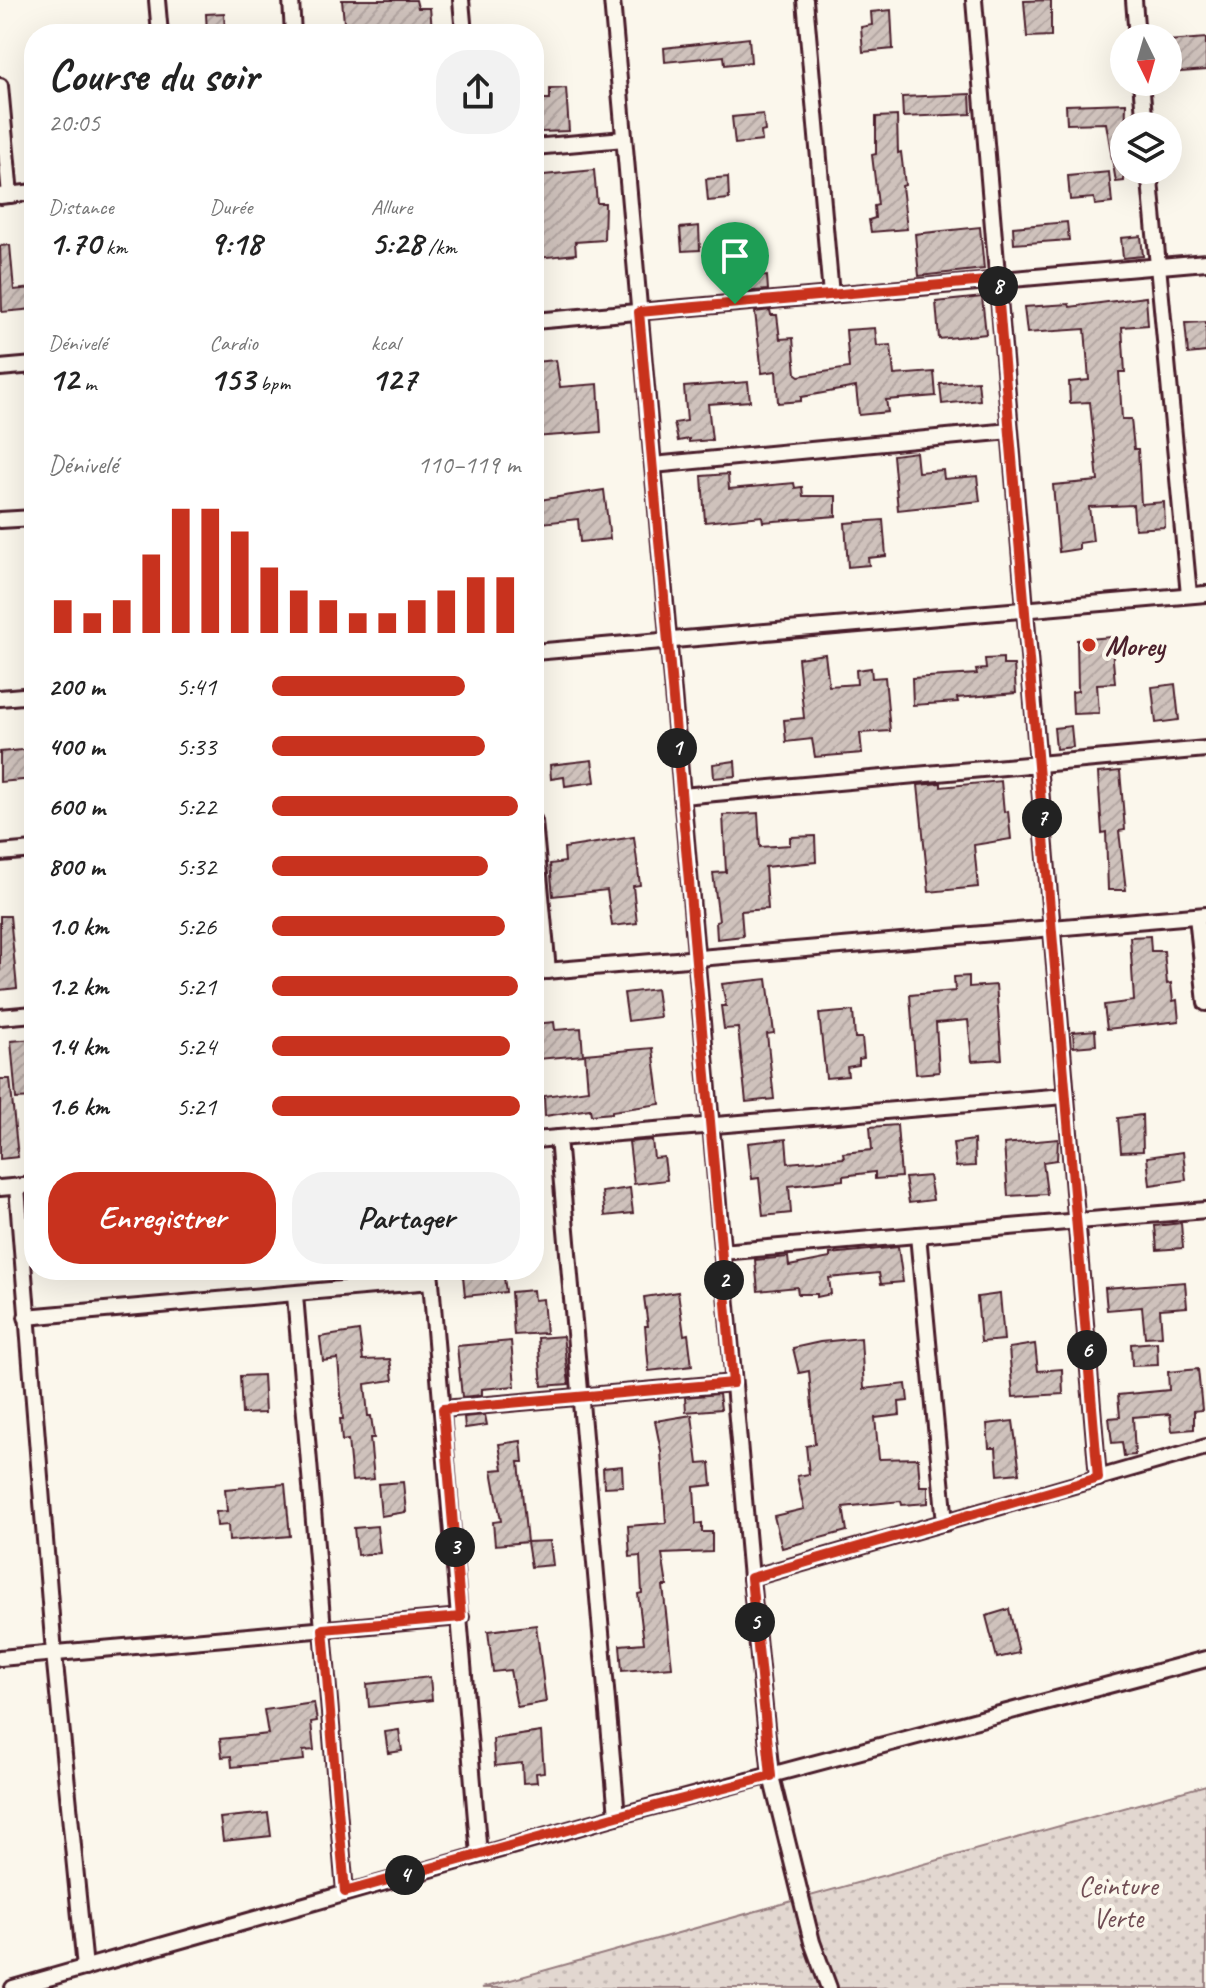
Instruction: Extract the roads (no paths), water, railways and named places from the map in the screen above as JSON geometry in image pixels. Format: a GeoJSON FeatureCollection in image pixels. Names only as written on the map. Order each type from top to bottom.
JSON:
{"type":"FeatureCollection","features":[{"type":"Feature","properties":{"kind":"street"},"geometry":{"type":"LineString","coordinates":[[157,0],[159,24]]}},
{"type":"Feature","properties":{"kind":"street"},"geometry":{"type":"LineString","coordinates":[[291,0],[292,24]]}},
{"type":"Feature","properties":{"kind":"street"},"geometry":{"type":"LineString","coordinates":[[461,0],[463,24]]}},
{"type":"Feature","properties":{"kind":"street"},"geometry":{"type":"LineString","coordinates":[[612,0],[733,1383],[771,1776],[812,1942],[829,1988]]}},
{"type":"Feature","properties":{"kind":"street"},"geometry":{"type":"LineString","coordinates":[[805,0],[831,295]]}},
{"type":"Feature","properties":{"kind":"street"},"geometry":{"type":"LineString","coordinates":[[974,0],[1098,1478]]}},
{"type":"Feature","properties":{"kind":"street"},"geometry":{"type":"LineString","coordinates":[[1134,0],[1136,24]]}},
{"type":"Feature","properties":{"kind":"street"},"geometry":{"type":"LineString","coordinates":[[0,86],[5,195]]}},
{"type":"Feature","properties":{"kind":"street"},"geometry":{"type":"LineString","coordinates":[[544,146],[624,139]]}},
{"type":"Feature","properties":{"kind":"street"},"geometry":{"type":"LineString","coordinates":[[1150,184],[1189,595]]}},
{"type":"Feature","properties":{"kind":"street"},"geometry":{"type":"LineString","coordinates":[[544,320],[1206,262]]}},
{"type":"Feature","properties":{"kind":"street"},"geometry":{"type":"LineString","coordinates":[[0,368],[24,366]]}},
{"type":"Feature","properties":{"kind":"street"},"geometry":{"type":"LineString","coordinates":[[653,465],[1010,431]]}},
{"type":"Feature","properties":{"kind":"street"},"geometry":{"type":"LineString","coordinates":[[0,520],[24,519]]}},
{"type":"Feature","properties":{"kind":"street"},"geometry":{"type":"LineString","coordinates":[[544,651],[1206,594]]}},
{"type":"Feature","properties":{"kind":"street"},"geometry":{"type":"LineString","coordinates":[[0,698],[24,696]]}},
{"type":"Feature","properties":{"kind":"street"},"geometry":{"type":"LineString","coordinates":[[682,796],[1206,749]]}},
{"type":"Feature","properties":{"kind":"street"},"geometry":{"type":"LineString","coordinates":[[0,853],[24,851]]}},
{"type":"Feature","properties":{"kind":"street"},"geometry":{"type":"LineString","coordinates":[[544,971],[1202,915],[1206,1003]]}},
{"type":"Feature","properties":{"kind":"street"},"geometry":{"type":"LineString","coordinates":[[0,1017],[24,1015]]}},
{"type":"Feature","properties":{"kind":"street"},"geometry":{"type":"LineString","coordinates":[[544,1139],[1065,1096]]}},
{"type":"Feature","properties":{"kind":"street"},"geometry":{"type":"LineString","coordinates":[[558,1138],[617,1816]]}},
{"type":"Feature","properties":{"kind":"street"},"geometry":{"type":"LineString","coordinates":[[0,1188],[24,1186]]}},
{"type":"Feature","properties":{"kind":"street"},"geometry":{"type":"LineString","coordinates":[[17,1187],[54,1653],[85,1968]]}},
{"type":"Feature","properties":{"kind":"street"},"geometry":{"type":"LineString","coordinates":[[722,1252],[1206,1210]]}},
{"type":"Feature","properties":{"kind":"street"},"geometry":{"type":"LineString","coordinates":[[918,1235],[945,1523]]}},
{"type":"Feature","properties":{"kind":"street"},"geometry":{"type":"LineString","coordinates":[[26,1317],[295,1295],[402,1280]]}},
{"type":"Feature","properties":{"kind":"street"},"geometry":{"type":"LineString","coordinates":[[431,1280],[479,1855]]}},
{"type":"Feature","properties":{"kind":"street"},"geometry":{"type":"LineString","coordinates":[[295,1295],[345,1892]]}},
{"type":"Feature","properties":{"kind":"street"},"geometry":{"type":"LineString","coordinates":[[443,1409],[733,1383]]}},
{"type":"Feature","properties":{"kind":"street"},"geometry":{"type":"LineString","coordinates":[[751,1578],[1206,1447]]}},
{"type":"Feature","properties":{"kind":"street"},"geometry":{"type":"LineString","coordinates":[[0,1658],[461,1617]]}},
{"type":"Feature","properties":{"kind":"street"},"geometry":{"type":"LineString","coordinates":[[13,1988],[617,1816],[1206,1659]]}},
{"type":"Feature","properties":{"kind":"place","name":"Morey"},"geometry":{"type":"Point","coordinates":[1089,645]}},
{"type":"Feature","properties":{"kind":"park label","name":"Ceinture Verte"},"geometry":{"type":"Point","coordinates":[1118,1901]}}]}
